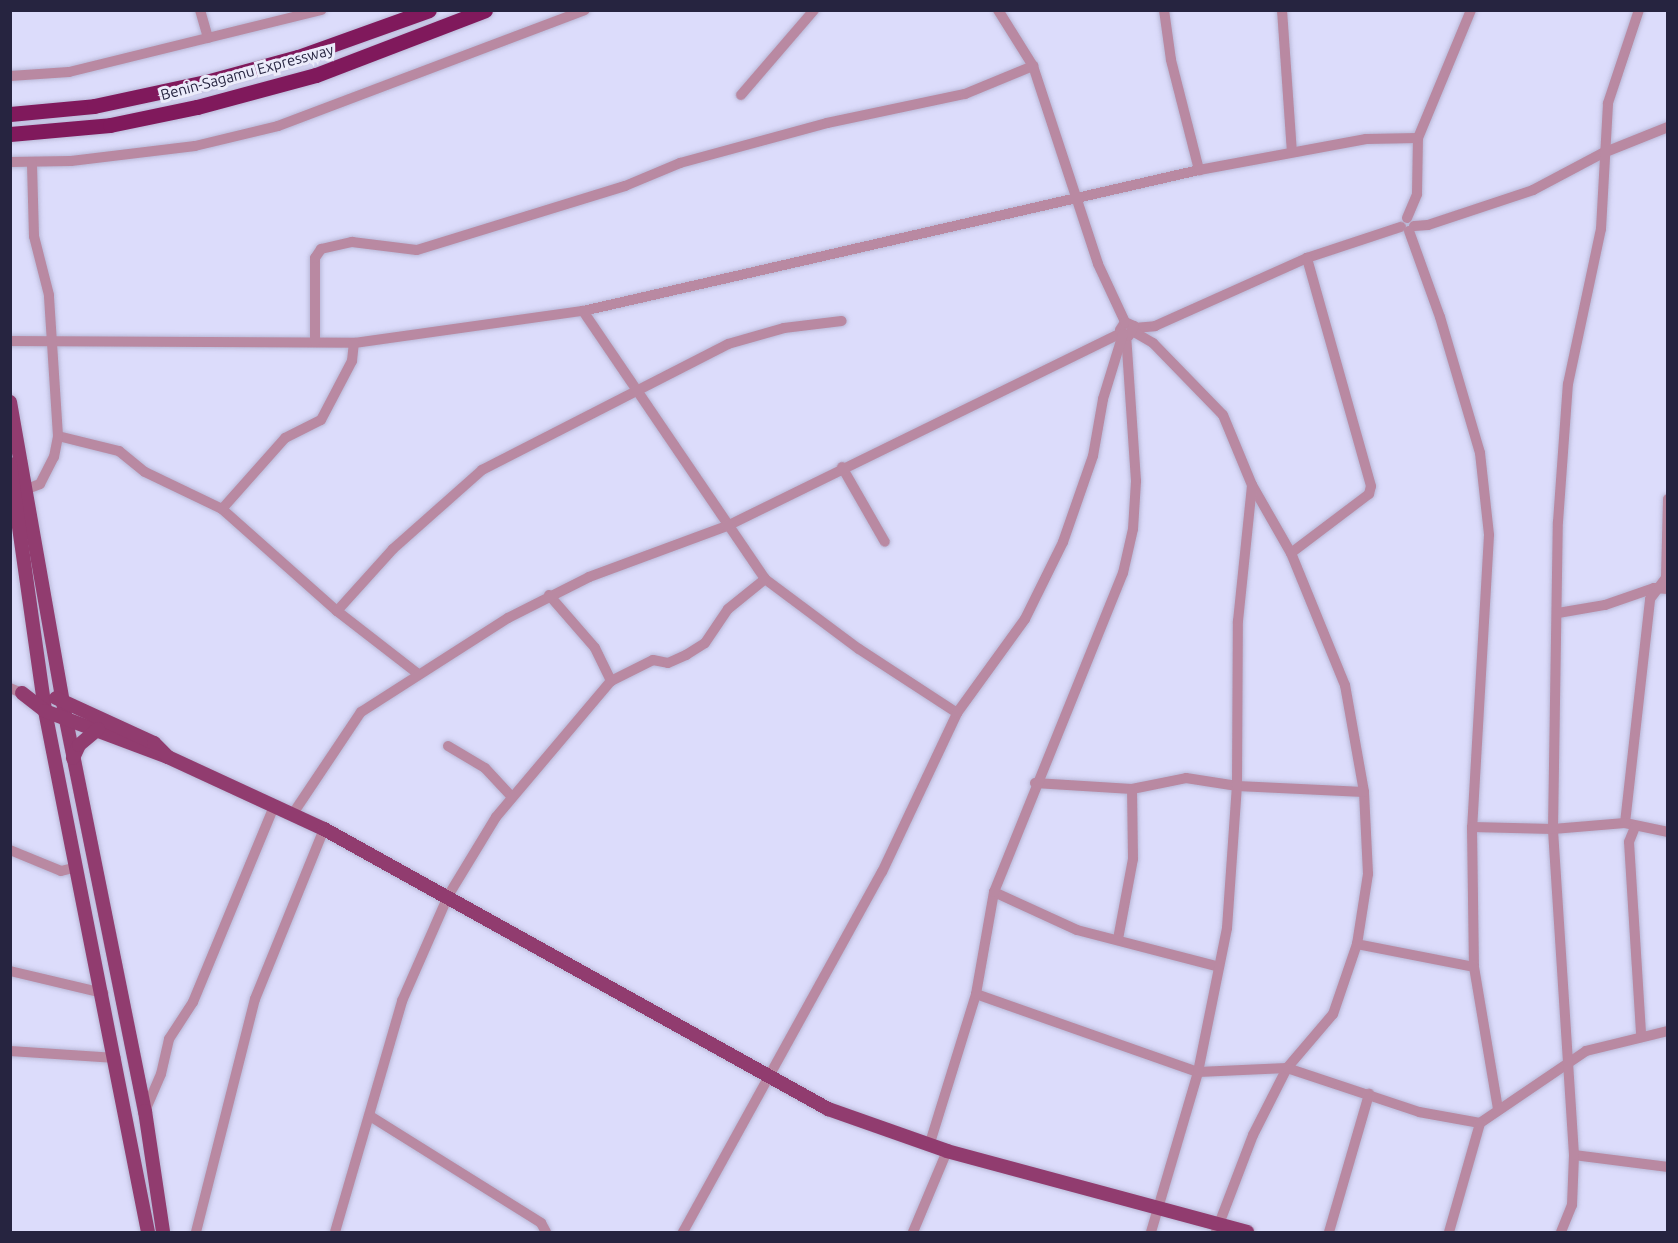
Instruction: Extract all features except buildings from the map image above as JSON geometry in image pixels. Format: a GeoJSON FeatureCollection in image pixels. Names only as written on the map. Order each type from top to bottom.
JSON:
{"type":"FeatureCollection","features":[{"type":"Feature","properties":{"kind":"highway","name":"Benin-Sagamu Expressway"},"geometry":{"type":"LineString","coordinates":[[10,114],[94,105],[206,82],[298,57],[429,10]]}},
{"type":"Feature","properties":{"kind":"highway","name":"Benin-Sagamu Expressway"},"geometry":{"type":"LineString","coordinates":[[10,134],[110,125],[196,107],[316,75],[485,10]]}},
{"type":"Feature","properties":{"kind":"main road"},"geometry":{"type":"LineString","coordinates":[[10,402],[27,489],[62,701],[145,1111],[163,1233]]}},
{"type":"Feature","properties":{"kind":"main road"},"geometry":{"type":"LineString","coordinates":[[10,464],[41,693],[116,1058],[148,1233]]}},
{"type":"Feature","properties":{"kind":"main road"},"geometry":{"type":"LineString","coordinates":[[59,676],[77,702],[96,723]]}},
{"type":"Feature","properties":{"kind":"main road"},"geometry":{"type":"LineString","coordinates":[[16,690],[41,693],[62,701],[96,723]]}},
{"type":"Feature","properties":{"kind":"main road"},"geometry":{"type":"LineString","coordinates":[[16,690],[45,711],[66,720],[96,723],[154,743],[168,757],[324,829],[448,896],[771,1081],[828,1109],[929,1146],[1159,1210],[1218,1229],[1247,1233]]}},
{"type":"Feature","properties":{"kind":"main road"},"geometry":{"type":"LineString","coordinates":[[74,758],[80,745],[96,723]]}},
{"type":"Feature","properties":{"kind":"street"},"geometry":{"type":"LineString","coordinates":[[201,10],[208,38]]}},
{"type":"Feature","properties":{"kind":"street"},"geometry":{"type":"LineString","coordinates":[[10,76],[69,72],[321,10]]}},
{"type":"Feature","properties":{"kind":"street"},"geometry":{"type":"LineString","coordinates":[[10,162],[33,163],[195,146],[278,126],[585,10]]}},
{"type":"Feature","properties":{"kind":"street"},"geometry":{"type":"LineString","coordinates":[[741,95],[814,10]]}},
{"type":"Feature","properties":{"kind":"street"},"geometry":{"type":"LineString","coordinates":[[929,1146],[976,994],[994,892],[1035,783],[1123,573],[1133,529],[1136,481],[1127,331],[1098,264],[1033,66],[998,10]]}},
{"type":"Feature","properties":{"kind":"street"},"geometry":{"type":"LineString","coordinates":[[1164,10],[1171,60],[1199,170]]}},
{"type":"Feature","properties":{"kind":"street"},"geometry":{"type":"LineString","coordinates":[[1282,10],[1292,152]]}},
{"type":"Feature","properties":{"kind":"street"},"geometry":{"type":"LineString","coordinates":[[1471,10],[1418,138],[1417,194],[1407,225],[1440,317],[1480,453],[1489,535],[1472,827],[1474,968],[1498,1109]]}},
{"type":"Feature","properties":{"kind":"street"},"geometry":{"type":"LineString","coordinates":[[1561,1233],[1572,1205],[1574,1155],[1565,1064],[1553,829],[1558,613],[1568,384],[1601,229],[1603,153],[1608,103],[1639,10]]}},
{"type":"Feature","properties":{"kind":"street"},"geometry":{"type":"LineString","coordinates":[[315,342],[315,258],[321,249],[352,242],[417,250],[625,186],[680,163],[827,123],[965,94],[1033,66]]}},
{"type":"Feature","properties":{"kind":"street"},"geometry":{"type":"LineString","coordinates":[[292,815],[361,712],[417,673],[549,595],[727,526],[842,467],[1127,331],[1155,326],[1306,258],[1407,225],[1428,225],[1533,190],[1603,153],[1668,127]]}},
{"type":"Feature","properties":{"kind":"street"},"geometry":{"type":"LineString","coordinates":[[10,341],[354,343],[583,311],[1077,201],[1199,170],[1292,152],[1398,136],[1418,138]]}},
{"type":"Feature","properties":{"kind":"street"},"geometry":{"type":"LineString","coordinates":[[27,489],[40,484],[54,457],[58,436],[49,340],[49,295],[34,236],[33,163]]}},
{"type":"Feature","properties":{"kind":"street"},"geometry":{"type":"LineString","coordinates":[[1291,552],[1369,494],[1371,486],[1306,258]]}},
{"type":"Feature","properties":{"kind":"street"},"geometry":{"type":"LineString","coordinates":[[583,311],[641,391],[727,526],[765,579],[859,649],[957,713]]}},
{"type":"Feature","properties":{"kind":"street"},"geometry":{"type":"LineString","coordinates":[[337,611],[393,549],[482,470],[641,391],[685,363],[728,344],[784,328],[842,321]]}},
{"type":"Feature","properties":{"kind":"street"},"geometry":{"type":"LineString","coordinates":[[1127,331],[1153,343],[1214,401],[1252,485],[1291,552],[1346,686],[1364,792],[1368,874],[1357,944],[1333,1014],[1287,1068],[1253,1135],[1218,1229]]}},
{"type":"Feature","properties":{"kind":"street"},"geometry":{"type":"LineString","coordinates":[[683,1233],[771,1081],[882,872],[957,713],[1025,619],[1063,542],[1093,456],[1103,399],[1127,331]]}},
{"type":"Feature","properties":{"kind":"street"},"geometry":{"type":"LineString","coordinates":[[222,509],[285,438],[321,420],[352,361],[354,343]]}},
{"type":"Feature","properties":{"kind":"street"},"geometry":{"type":"LineString","coordinates":[[58,436],[119,451],[146,472],[222,509],[337,611],[417,673]]}},
{"type":"Feature","properties":{"kind":"street"},"geometry":{"type":"LineString","coordinates":[[842,467],[885,542]]}},
{"type":"Feature","properties":{"kind":"street"},"geometry":{"type":"LineString","coordinates":[[1151,1233],[1198,1072],[1216,966],[1227,928],[1237,786],[1238,621],[1252,485]]}},
{"type":"Feature","properties":{"kind":"street"},"geometry":{"type":"LineString","coordinates":[[1641,1035],[1629,842],[1654,588],[1667,576],[1668,499]]}},
{"type":"Feature","properties":{"kind":"street"},"geometry":{"type":"LineString","coordinates":[[335,1233],[402,1001],[448,896],[511,796],[611,681],[653,660],[668,663],[705,643],[728,609],[765,579]]}},
{"type":"Feature","properties":{"kind":"street"},"geometry":{"type":"LineString","coordinates":[[1558,613],[1605,605],[1654,588],[1668,589]]}},
{"type":"Feature","properties":{"kind":"street"},"geometry":{"type":"LineString","coordinates":[[549,595],[594,648],[611,681]]}},
{"type":"Feature","properties":{"kind":"street"},"geometry":{"type":"LineString","coordinates":[[448,746],[485,768],[511,796]]}},
{"type":"Feature","properties":{"kind":"street"},"geometry":{"type":"LineString","coordinates":[[1035,783],[1132,789],[1168,778],[1237,786],[1364,792]]}},
{"type":"Feature","properties":{"kind":"street"},"geometry":{"type":"LineString","coordinates":[[1118,939],[1133,859],[1132,789]]}},
{"type":"Feature","properties":{"kind":"street"},"geometry":{"type":"LineString","coordinates":[[145,1111],[161,1074],[169,1039],[193,1002],[274,806]]}},
{"type":"Feature","properties":{"kind":"street"},"geometry":{"type":"LineString","coordinates":[[1472,827],[1553,829],[1630,825],[1655,826],[1668,832]]}},
{"type":"Feature","properties":{"kind":"street"},"geometry":{"type":"LineString","coordinates":[[196,1233],[255,999],[324,829]]}},
{"type":"Feature","properties":{"kind":"street"},"geometry":{"type":"LineString","coordinates":[[10,850],[61,871],[77,867]]}},
{"type":"Feature","properties":{"kind":"street"},"geometry":{"type":"LineString","coordinates":[[994,892],[1077,930],[1216,966]]}},
{"type":"Feature","properties":{"kind":"street"},"geometry":{"type":"LineString","coordinates":[[1357,944],[1474,968]]}},
{"type":"Feature","properties":{"kind":"street"},"geometry":{"type":"LineString","coordinates":[[10,971],[103,993]]}},
{"type":"Feature","properties":{"kind":"street"},"geometry":{"type":"LineString","coordinates":[[976,994],[1198,1072],[1287,1068],[1419,1112],[1480,1123]]}},
{"type":"Feature","properties":{"kind":"street"},"geometry":{"type":"LineString","coordinates":[[1449,1233],[1480,1123],[1586,1052],[1641,1035],[1668,1031]]}},
{"type":"Feature","properties":{"kind":"street"},"geometry":{"type":"LineString","coordinates":[[10,1051],[116,1058]]}},
{"type":"Feature","properties":{"kind":"street"},"geometry":{"type":"LineString","coordinates":[[1329,1233],[1369,1094]]}},
{"type":"Feature","properties":{"kind":"street"},"geometry":{"type":"LineString","coordinates":[[370,1116],[541,1223],[546,1233]]}},
{"type":"Feature","properties":{"kind":"street"},"geometry":{"type":"LineString","coordinates":[[913,1233],[947,1151]]}},
{"type":"Feature","properties":{"kind":"street"},"geometry":{"type":"LineString","coordinates":[[1574,1155],[1668,1167]]}}]}
